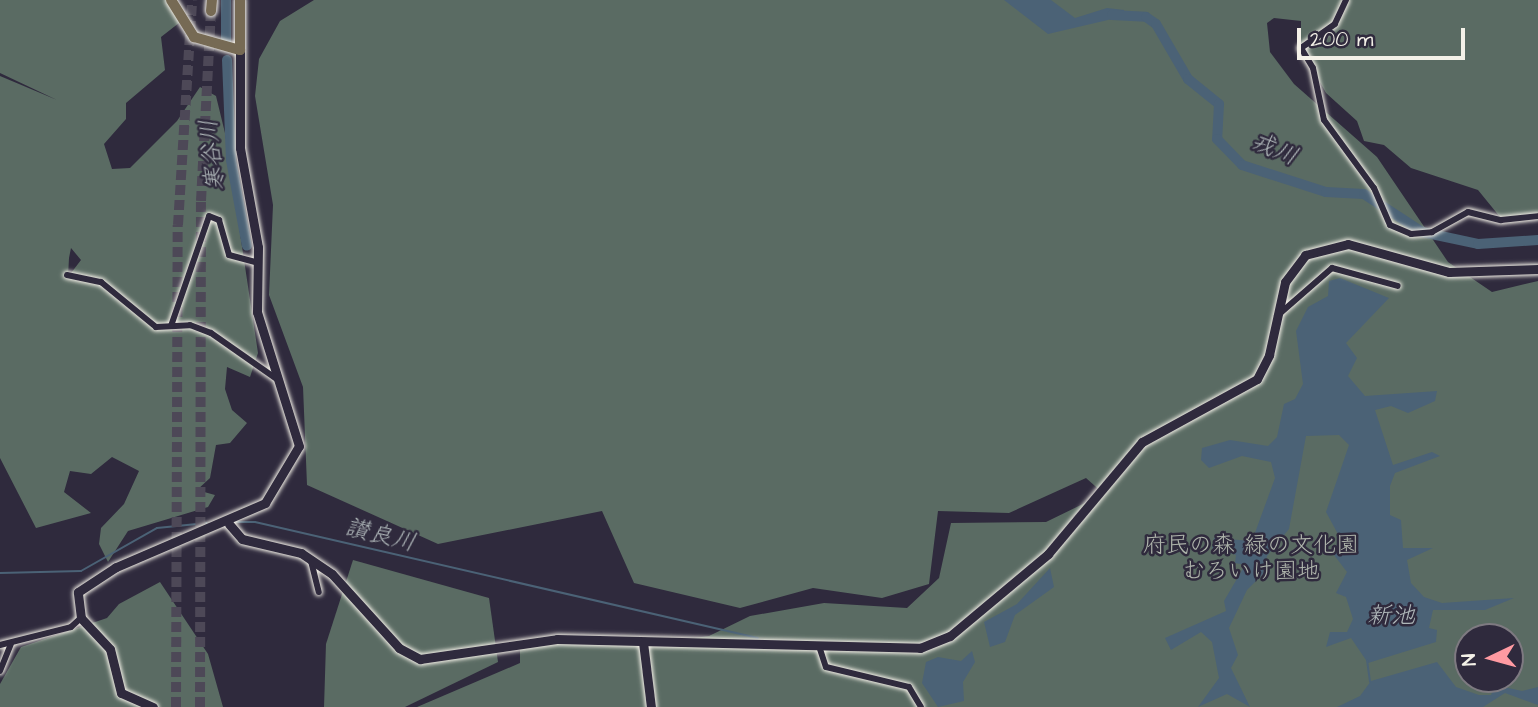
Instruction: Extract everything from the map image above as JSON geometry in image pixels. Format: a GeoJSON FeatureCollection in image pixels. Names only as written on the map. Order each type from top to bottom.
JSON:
{"type":"FeatureCollection","features":[{"type":"Feature","properties":{"kind":"highway"},"geometry":{"type":"LineString","coordinates":[[171,0],[194,37],[240,50],[240,0]]}},
{"type":"Feature","properties":{"kind":"street"},"geometry":{"type":"LineString","coordinates":[[1346,0],[1335,24],[1301,48],[1313,68],[1324,120],[1374,188],[1393,227],[1432,232],[1468,212],[1501,220],[1538,216]]}},
{"type":"Feature","properties":{"kind":"street"},"geometry":{"type":"LineString","coordinates":[[153,707],[121,693],[105,639],[81,618],[76,601],[84,583],[229,524],[265,503],[299,446],[257,312],[258,263],[243,180],[240,50]]}},
{"type":"Feature","properties":{"kind":"street"},"geometry":{"type":"LineString","coordinates":[[171,326],[209,216],[219,220],[229,255],[258,263]]}},
{"type":"Feature","properties":{"kind":"street"},"geometry":{"type":"LineString","coordinates":[[229,524],[242,540],[310,559],[332,574],[399,648],[419,659],[525,641],[920,648],[950,636],[1048,554],[1142,442],[1249,387],[1267,362],[1277,316],[1293,268],[1331,244],[1449,272],[1538,269]]}},
{"type":"Feature","properties":{"kind":"street"},"geometry":{"type":"LineString","coordinates":[[1277,316],[1332,268],[1398,286]]}},
{"type":"Feature","properties":{"kind":"street"},"geometry":{"type":"LineString","coordinates":[[68,275],[101,282],[156,327],[171,326],[211,333],[278,380]]}},
{"type":"Feature","properties":{"kind":"street"},"geometry":{"type":"LineString","coordinates":[[310,559],[319,593]]}},
{"type":"Feature","properties":{"kind":"street"},"geometry":{"type":"LineString","coordinates":[[0,645],[71,627],[81,618]]}},
{"type":"Feature","properties":{"kind":"street"},"geometry":{"type":"LineString","coordinates":[[643,642],[651,707]]}},
{"type":"Feature","properties":{"kind":"street"},"geometry":{"type":"LineString","coordinates":[[0,671],[11,644]]}},
{"type":"Feature","properties":{"kind":"street"},"geometry":{"type":"LineString","coordinates":[[819,646],[826,667],[901,684],[921,707]]}},
{"type":"Feature","properties":{"kind":"green space"},"geometry":{"type":"Polygon","coordinates":[[[0,0],[178,0],[179,23],[161,37],[165,70],[126,103],[126,119],[104,144],[112,169],[130,168],[177,121],[200,87],[216,96],[225,133],[258,353],[250,377],[227,367],[225,389],[232,410],[247,423],[230,443],[216,445],[210,478],[197,490],[215,495],[208,507],[128,531],[108,562],[99,544],[101,528],[124,504],[139,471],[112,457],[91,474],[70,471],[64,492],[91,513],[36,528],[0,458],[0,76],[57,100],[0,73],[0,0]],[[71,248],[68,277],[81,260],[71,248]]]}},
{"type":"Feature","properties":{"kind":"green space","name":"府民の森 緑の文化園 むろいけ園地"},"geometry":{"type":"Polygon","coordinates":[[[314,0],[1538,0],[1538,214],[1510,217],[1500,217],[1478,190],[1411,168],[1384,145],[1364,141],[1357,121],[1326,93],[1301,48],[1301,21],[1274,18],[1267,23],[1270,52],[1294,84],[1377,157],[1448,262],[1492,292],[1538,281],[1538,707],[417,707],[520,663],[520,648],[549,642],[650,644],[709,636],[750,616],[824,603],[907,608],[939,578],[951,523],[1046,522],[1087,502],[1073,517],[1082,522],[1104,494],[1086,478],[1009,513],[938,511],[929,584],[882,598],[813,588],[740,608],[634,583],[602,511],[438,544],[307,485],[303,387],[269,295],[273,205],[255,96],[259,59],[280,21],[314,0]]]}},
{"type":"Feature","properties":{"kind":"green space"},"geometry":{"type":"Polygon","coordinates":[[[353,560],[489,598],[498,662],[405,707],[324,707],[326,644],[353,560]]]}},
{"type":"Feature","properties":{"kind":"green space"},"geometry":{"type":"Polygon","coordinates":[[[160,582],[208,654],[223,707],[0,707],[0,684],[21,647],[107,618],[119,604],[160,582]]]}},
{"type":"Feature","properties":{"kind":"water"},"geometry":{"type":"Polygon","coordinates":[[[1004,0],[1051,0],[1075,18],[1107,8],[1124,10],[1125,16],[1048,34],[1004,0]]]}},
{"type":"Feature","properties":{"kind":"water","name":"新池"},"geometry":{"type":"Polygon","coordinates":[[[1340,278],[1389,298],[1346,343],[1357,358],[1348,376],[1365,396],[1437,391],[1435,401],[1408,413],[1391,406],[1375,410],[1393,465],[1432,452],[1440,456],[1395,473],[1390,486],[1390,515],[1401,520],[1403,548],[1433,548],[1407,560],[1411,583],[1424,597],[1442,603],[1514,598],[1485,610],[1433,610],[1429,628],[1437,630],[1436,642],[1368,663],[1351,638],[1326,647],[1330,632],[1347,632],[1353,619],[1346,597],[1336,593],[1347,572],[1334,555],[1339,536],[1326,512],[1349,445],[1339,435],[1306,436],[1289,529],[1267,556],[1263,574],[1247,590],[1229,628],[1238,655],[1231,668],[1250,707],[1227,694],[1198,707],[1219,678],[1212,642],[1201,632],[1171,650],[1165,638],[1226,611],[1224,601],[1245,565],[1235,563],[1236,555],[1212,548],[1214,538],[1252,541],[1275,478],[1271,462],[1242,456],[1209,468],[1201,460],[1202,448],[1230,440],[1268,446],[1277,437],[1284,404],[1295,399],[1303,384],[1296,331],[1308,307],[1328,296],[1329,281],[1340,278]]]}},
{"type":"Feature","properties":{"kind":"water"},"geometry":{"type":"Polygon","coordinates":[[[1050,568],[1054,587],[1015,615],[1005,642],[990,647],[984,622],[1017,604],[1050,568]]]}},
{"type":"Feature","properties":{"kind":"water"},"geometry":{"type":"Polygon","coordinates":[[[972,651],[975,662],[963,682],[964,701],[938,707],[922,683],[926,662],[938,657],[961,661],[972,651]]]}},
{"type":"Feature","properties":{"kind":"water"},"geometry":{"type":"Polygon","coordinates":[[[1437,662],[1454,684],[1454,693],[1505,693],[1483,707],[1337,707],[1360,696],[1371,681],[1437,662]]]}},
{"type":"Feature","properties":{"kind":"water"},"geometry":{"type":"Polygon","coordinates":[[[1538,687],[1538,705],[1505,693],[1524,693],[1524,690],[1538,687]]]}},
{"type":"Feature","properties":{"kind":"waterway","name":"寒谷川"},"geometry":{"type":"LineString","coordinates":[[226,0],[226,43]]}},
{"type":"Feature","properties":{"kind":"waterway","name":"戎川"},"geometry":{"type":"LineString","coordinates":[[1112,15],[1146,17],[1156,24],[1188,79],[1219,104],[1217,139],[1242,165],[1326,192],[1364,194],[1422,232],[1478,244],[1538,240]]}},
{"type":"Feature","properties":{"kind":"waterway","name":"寒谷川"},"geometry":{"type":"LineString","coordinates":[[227,60],[231,160],[247,246]]}},
{"type":"Feature","properties":{"kind":"waterway","name":"讃良川"},"geometry":{"type":"LineString","coordinates":[[233,522],[255,522],[758,638]]}},
{"type":"Feature","properties":{"kind":"waterway","name":"讃良川"},"geometry":{"type":"LineString","coordinates":[[0,573],[81,571],[157,528],[207,523]]}},
{"type":"Feature","properties":{"kind":"waterway"},"geometry":{"type":"LineString","coordinates":[[1367,660],[1370,682]]}},
{"type":"Feature","properties":{"kind":"tunnel"},"geometry":{"type":"LineString","coordinates":[[176,707],[178,225],[192,0]]}},
{"type":"Feature","properties":{"kind":"tunnel"},"geometry":{"type":"LineString","coordinates":[[200,707],[201,201],[211,11]]}}]}
